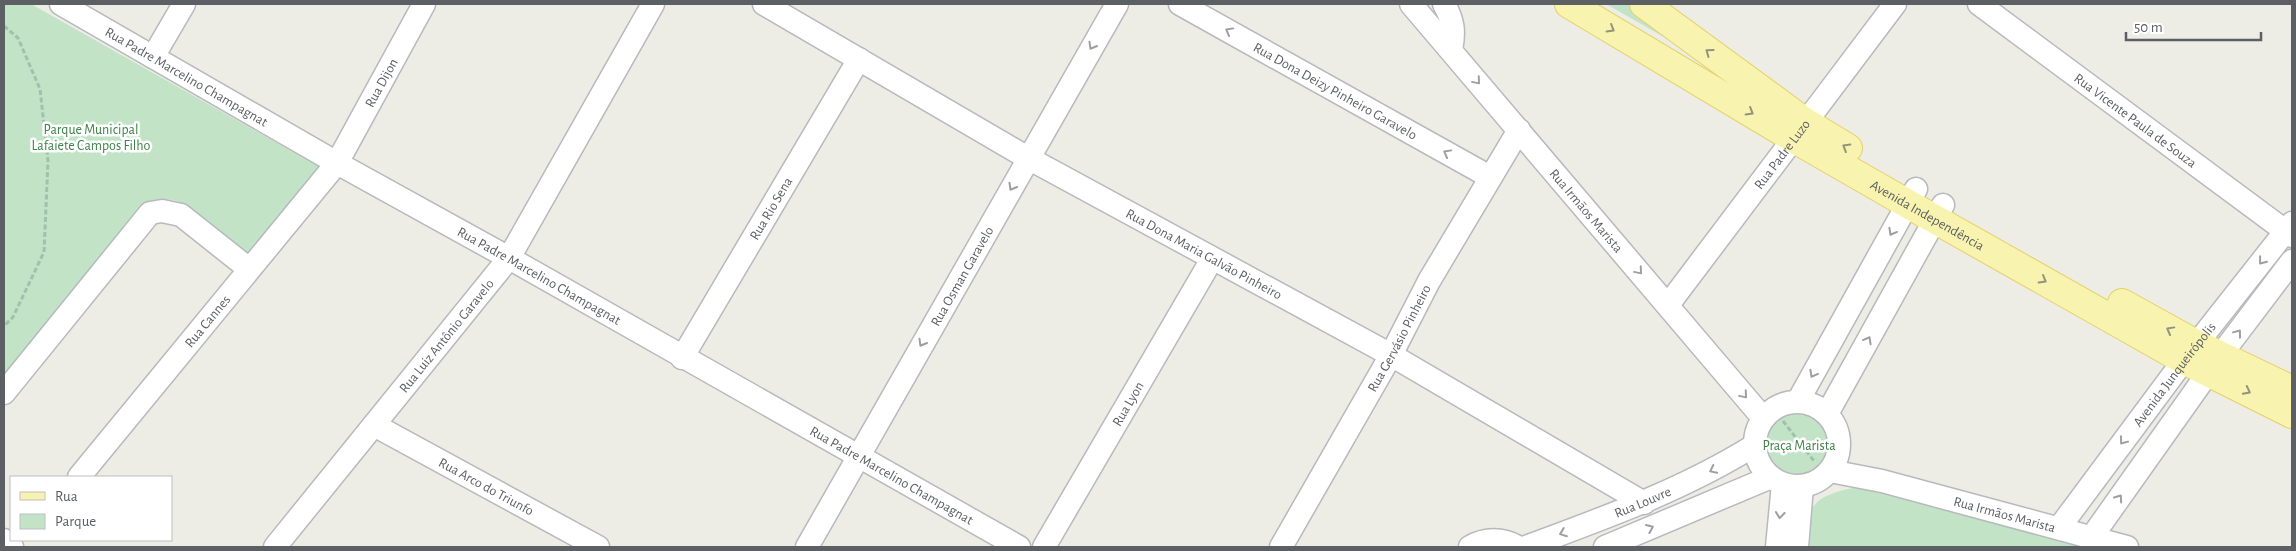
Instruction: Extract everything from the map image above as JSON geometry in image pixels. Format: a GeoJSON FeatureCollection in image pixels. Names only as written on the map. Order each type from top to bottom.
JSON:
{"type":"FeatureCollection","features":[{"type":"Feature","properties":{"kind":"main road","name":"Avenida Independência"},"geometry":{"type":"LineString","coordinates":[[1569,4],[1799,130],[1939,212],[2202,358],[2292,414]]}},
{"type":"Feature","properties":{"kind":"main road","name":"Avenida Independência"},"geometry":{"type":"LineString","coordinates":[[1644,4],[1799,130]]}},
{"type":"Feature","properties":{"kind":"main road","name":"Avenida Independência"},"geometry":{"type":"LineString","coordinates":[[2202,358],[2292,390]]}},
{"type":"Feature","properties":{"kind":"street","name":"Rua Padre Marcelino Champagnat"},"geometry":{"type":"LineString","coordinates":[[61,4],[337,163],[509,258],[682,358],[1019,547]]}},
{"type":"Feature","properties":{"kind":"street"},"geometry":{"type":"LineString","coordinates":[[153,57],[184,4]]}},
{"type":"Feature","properties":{"kind":"street","name":"Rua Dijon"},"geometry":{"type":"LineString","coordinates":[[337,163],[424,4]]}},
{"type":"Feature","properties":{"kind":"street","name":"Rua Luiz Antônio Garavelo"},"geometry":{"type":"LineString","coordinates":[[275,547],[509,258],[653,4]]}},
{"type":"Feature","properties":{"kind":"street","name":"Rua Dona Maria Galvão Pinheiro"},"geometry":{"type":"LineString","coordinates":[[764,4],[1028,158],[1391,355],[1644,503]]}},
{"type":"Feature","properties":{"kind":"street","name":"Rua Osman Garavelo"},"geometry":{"type":"LineString","coordinates":[[807,547],[1116,4]]}},
{"type":"Feature","properties":{"kind":"street","name":"Rua Dona Deizy Pinheiro Garavelo"},"geometry":{"type":"LineString","coordinates":[[1180,4],[1490,177]]}},
{"type":"Feature","properties":{"kind":"street","name":"Rua Irmãos Marista"},"geometry":{"type":"LineString","coordinates":[[1411,4],[1763,418]]}},
{"type":"Feature","properties":{"kind":"street"},"geometry":{"type":"LineString","coordinates":[[1444,4],[1453,20],[1454,36],[1451,50]]}},
{"type":"Feature","properties":{"kind":"street","name":"Rua Padre Luzo"},"geometry":{"type":"LineString","coordinates":[[1668,305],[1894,4]]}},
{"type":"Feature","properties":{"kind":"street","name":"Rua Vicente Paula de Souza"},"geometry":{"type":"LineString","coordinates":[[1979,4],[2290,230]]}},
{"type":"Feature","properties":{"kind":"street","name":"Rua Rio Sena"},"geometry":{"type":"LineString","coordinates":[[682,358],[859,59]]}},
{"type":"Feature","properties":{"kind":"street","name":"Rua Gervásio Pinheiro"},"geometry":{"type":"LineString","coordinates":[[1281,547],[1391,355],[1429,282],[1519,130]]}},
{"type":"Feature","properties":{"kind":"street","name":"Rua Cannes"},"geometry":{"type":"LineString","coordinates":[[80,476],[337,163]]}},
{"type":"Feature","properties":{"kind":"street"},"geometry":{"type":"LineString","coordinates":[[1798,401],[1912,196]]}},
{"type":"Feature","properties":{"kind":"street"},"geometry":{"type":"LineString","coordinates":[[4,393],[150,214],[162,210],[181,215],[249,269]]}},
{"type":"Feature","properties":{"kind":"street"},"geometry":{"type":"LineString","coordinates":[[1827,414],[1939,212]]}},
{"type":"Feature","properties":{"kind":"street","name":"Avenida Junqueirópolis"},"geometry":{"type":"LineString","coordinates":[[2091,538],[2202,358],[2290,230]]}},
{"type":"Feature","properties":{"kind":"street","name":"Rua Lyon"},"geometry":{"type":"LineString","coordinates":[[1044,547],[1212,259]]}},
{"type":"Feature","properties":{"kind":"street","name":"Avenida Junqueirópolis"},"geometry":{"type":"LineString","coordinates":[[2058,528],[2202,358],[2292,261]]}},
{"type":"Feature","properties":{"kind":"street"},"geometry":{"type":"LineString","coordinates":[[1798,401],[1809,403],[1827,414],[1835,424],[1839,435],[1840,448],[1837,460],[1830,470],[1813,483],[1785,482],[1763,468],[1757,457],[1755,445],[1757,430],[1763,418],[1773,409],[1785,403],[1798,401]]}},
{"type":"Feature","properties":{"kind":"street","name":"Rua Arco do Triunfo"},"geometry":{"type":"LineString","coordinates":[[374,425],[598,547]]}},
{"type":"Feature","properties":{"kind":"street","name":"Rua Louvre"},"geometry":{"type":"LineString","coordinates":[[1526,547],[1644,503],[1720,467],[1755,445]]}},
{"type":"Feature","properties":{"kind":"street","name":"Rua Irmãos Marista"},"geometry":{"type":"LineString","coordinates":[[1840,448],[1882,481]]}},
{"type":"Feature","properties":{"kind":"street","name":"Rua Irmãos Marista"},"geometry":{"type":"LineString","coordinates":[[1830,470],[1882,481],[2127,547]]}},
{"type":"Feature","properties":{"kind":"street"},"geometry":{"type":"LineString","coordinates":[[1777,547],[1785,482]]}},
{"type":"Feature","properties":{"kind":"street"},"geometry":{"type":"LineString","coordinates":[[1785,482],[1797,547]]}},
{"type":"Feature","properties":{"kind":"street","name":"Rua Louvre"},"geometry":{"type":"LineString","coordinates":[[1605,547],[1785,482]]}},
{"type":"Feature","properties":{"kind":"street"},"geometry":{"type":"LineString","coordinates":[[4,540],[12,547]]}},
{"type":"Feature","properties":{"kind":"street"},"geometry":{"type":"LineString","coordinates":[[1470,547],[1492,540],[1502,540],[1518,547]]}},
{"type":"Feature","properties":{"kind":"path"},"geometry":{"type":"LineString","coordinates":[[4,26],[18,38],[40,89],[48,161],[44,252],[12,317],[4,326]]}},
{"type":"Feature","properties":{"kind":"green space","name":"Parque Municipal Lafaiete Campos Filho"},"geometry":{"type":"Polygon","coordinates":[[[4,4],[31,4],[318,166],[319,173],[250,254],[241,252],[184,204],[175,200],[164,200],[145,204],[4,380],[4,4]]]}},
{"type":"Feature","properties":{"kind":"green space"},"geometry":{"type":"Polygon","coordinates":[[[1606,4],[1631,4],[1694,54],[1606,4]]]}},
{"type":"Feature","properties":{"kind":"green space","name":"Praça Marista"},"geometry":{"type":"Polygon","coordinates":[[[1798,410],[1811,413],[1823,420],[1830,432],[1833,445],[1830,458],[1823,470],[1811,477],[1798,480],[1785,477],[1773,470],[1766,458],[1763,445],[1766,432],[1773,420],[1785,413],[1798,410]]]}},
{"type":"Feature","properties":{"kind":"green space"},"geometry":{"type":"Polygon","coordinates":[[[1863,486],[2097,547],[1806,547],[1808,519],[1814,505],[1819,500],[1833,493],[1863,486]]]}}]}
